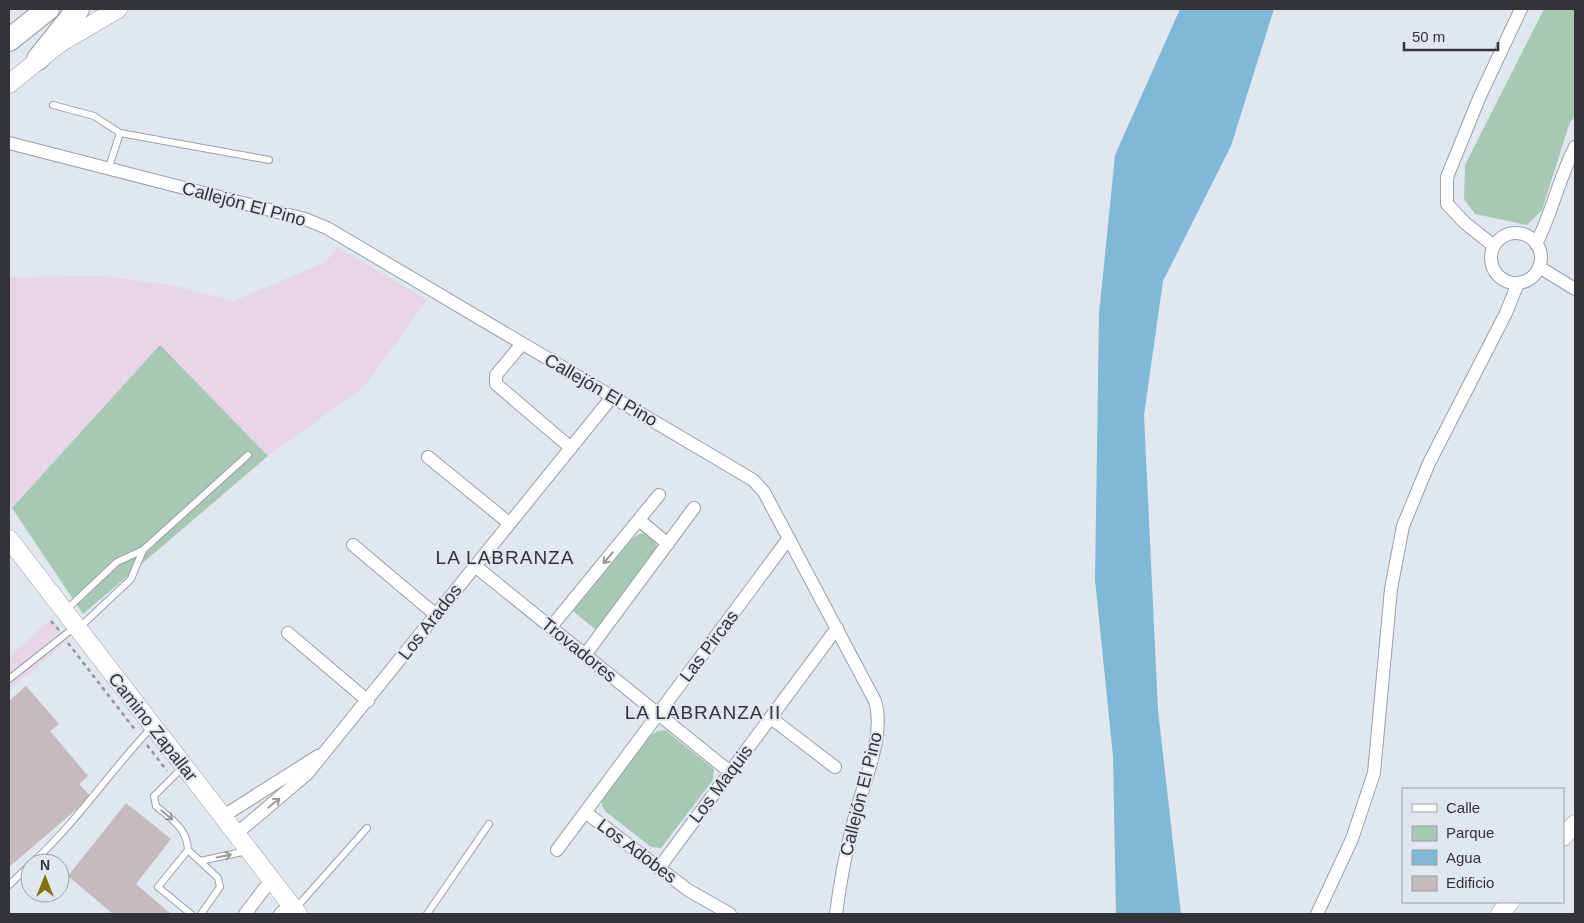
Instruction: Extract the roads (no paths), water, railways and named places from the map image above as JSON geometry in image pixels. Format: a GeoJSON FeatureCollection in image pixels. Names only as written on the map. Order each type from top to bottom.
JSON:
{"type":"FeatureCollection","features":[{"type":"Feature","properties":{"kind":"highway"},"geometry":{"type":"LineString","coordinates":[[9,22],[25,9]]}},
{"type":"Feature","properties":{"kind":"highway"},"geometry":{"type":"LineString","coordinates":[[9,40],[48,9]]}},
{"type":"Feature","properties":{"kind":"highway"},"geometry":{"type":"LineString","coordinates":[[38,59],[78,9]]}},
{"type":"Feature","properties":{"kind":"street"},"geometry":{"type":"LineString","coordinates":[[9,84],[38,59],[118,9]]}},
{"type":"Feature","properties":{"kind":"street"},"geometry":{"type":"LineString","coordinates":[[1494,246],[1465,223],[1447,204],[1447,177],[1480,96],[1521,9]]}},
{"type":"Feature","properties":{"kind":"street","name":"Callejón El Pino"},"geometry":{"type":"LineString","coordinates":[[9,143],[109,167],[305,219],[327,228],[612,397],[747,474],[764,492],[875,701],[879,721],[847,846],[836,914]]}},
{"type":"Feature","properties":{"kind":"street"},"geometry":{"type":"LineString","coordinates":[[1536,244],[1549,215],[1563,170],[1575,147]]}},
{"type":"Feature","properties":{"kind":"street"},"geometry":{"type":"LineString","coordinates":[[1511,234],[1525,235],[1536,244],[1540,252],[1539,267],[1531,278],[1518,283],[1503,280],[1493,268],[1491,261],[1494,246],[1504,236],[1511,234]]}},
{"type":"Feature","properties":{"kind":"street"},"geometry":{"type":"LineString","coordinates":[[1539,267],[1575,289]]}},
{"type":"Feature","properties":{"kind":"street"},"geometry":{"type":"LineString","coordinates":[[1318,914],[1352,839],[1374,773],[1391,589],[1403,526],[1428,463],[1506,313],[1518,283]]}},
{"type":"Feature","properties":{"kind":"street"},"geometry":{"type":"LineString","coordinates":[[522,344],[496,375],[496,384],[571,448]]}},
{"type":"Feature","properties":{"kind":"street","name":"Los Arados"},"geometry":{"type":"LineString","coordinates":[[236,834],[296,786],[368,701],[474,566],[612,397]]}},
{"type":"Feature","properties":{"kind":"street"},"geometry":{"type":"LineString","coordinates":[[428,456],[509,523]]}},
{"type":"Feature","properties":{"kind":"street"},"geometry":{"type":"LineString","coordinates":[[551,627],[659,495]]}},
{"type":"Feature","properties":{"kind":"street"},"geometry":{"type":"LineString","coordinates":[[585,655],[694,508]]}},
{"type":"Feature","properties":{"kind":"street"},"geometry":{"type":"LineString","coordinates":[[639,520],[668,544]]}},
{"type":"Feature","properties":{"kind":"street","name":"Las Pircas"},"geometry":{"type":"LineString","coordinates":[[557,850],[789,538]]}},
{"type":"Feature","properties":{"kind":"street","name":"Camino Zapallar"},"geometry":{"type":"LineString","coordinates":[[9,539],[249,850],[271,880],[290,911]]}},
{"type":"Feature","properties":{"kind":"street"},"geometry":{"type":"LineString","coordinates":[[353,544],[436,615]]}},
{"type":"Feature","properties":{"kind":"street","name":"Trovadores"},"geometry":{"type":"LineString","coordinates":[[474,566],[730,772]]}},
{"type":"Feature","properties":{"kind":"street","name":"Los Maquis"},"geometry":{"type":"LineString","coordinates":[[659,868],[837,628]]}},
{"type":"Feature","properties":{"kind":"street"},"geometry":{"type":"LineString","coordinates":[[288,633],[368,701]]}},
{"type":"Feature","properties":{"kind":"street"},"geometry":{"type":"LineString","coordinates":[[771,718],[836,767]]}},
{"type":"Feature","properties":{"kind":"street","name":"Los Arados"},"geometry":{"type":"LineString","coordinates":[[222,817],[280,778],[323,754]]}},
{"type":"Feature","properties":{"kind":"street","name":"Los Adobes"},"geometry":{"type":"LineString","coordinates":[[585,812],[688,890],[730,914]]}},
{"type":"Feature","properties":{"kind":"street"},"geometry":{"type":"LineString","coordinates":[[1564,836],[1575,824]]}},
{"type":"Feature","properties":{"kind":"street"},"geometry":{"type":"LineString","coordinates":[[245,914],[271,880]]}},
{"type":"Feature","properties":{"kind":"street"},"geometry":{"type":"LineString","coordinates":[[1500,914],[1509,903]]}},
{"type":"Feature","properties":{"kind":"lane"},"geometry":{"type":"LineString","coordinates":[[53,105],[94,116],[120,132],[270,160]]}},
{"type":"Feature","properties":{"kind":"lane"},"geometry":{"type":"LineString","coordinates":[[109,167],[120,132]]}},
{"type":"Feature","properties":{"kind":"lane"},"geometry":{"type":"LineString","coordinates":[[64,611],[117,562],[143,550],[248,455]]}},
{"type":"Feature","properties":{"kind":"lane"},"geometry":{"type":"LineString","coordinates":[[9,680],[77,627],[131,579],[143,550]]}},
{"type":"Feature","properties":{"kind":"lane"},"geometry":{"type":"LineString","coordinates":[[43,853],[61,837],[130,750],[152,726]]}},
{"type":"Feature","properties":{"kind":"lane"},"geometry":{"type":"LineString","coordinates":[[184,766],[154,796],[156,806],[182,828],[188,839],[188,850],[158,887],[191,914]]}},
{"type":"Feature","properties":{"kind":"lane"},"geometry":{"type":"LineString","coordinates":[[427,914],[489,824]]}},
{"type":"Feature","properties":{"kind":"lane"},"geometry":{"type":"LineString","coordinates":[[290,911],[367,828]]}},
{"type":"Feature","properties":{"kind":"lane"},"geometry":{"type":"LineString","coordinates":[[188,850],[220,883],[220,887],[201,914]]}},
{"type":"Feature","properties":{"kind":"lane"},"geometry":{"type":"LineString","coordinates":[[200,862],[249,850]]}},
{"type":"Feature","properties":{"kind":"lane"},"geometry":{"type":"LineString","coordinates":[[9,885],[20,874]]}},
{"type":"Feature","properties":{"kind":"water"},"geometry":{"type":"Polygon","coordinates":[[[1180,9],[1274,9],[1231,146],[1163,281],[1144,415],[1158,710],[1181,914],[1116,914],[1113,756],[1095,580],[1099,314],[1115,155],[1180,9]]]}},
{"type":"Feature","properties":{"kind":"district","name":"LA LABRANZA"},"geometry":{"type":"Point","coordinates":[505,557]}},
{"type":"Feature","properties":{"kind":"district","name":"LA LABRANZA II"},"geometry":{"type":"Point","coordinates":[703,712]}}]}
